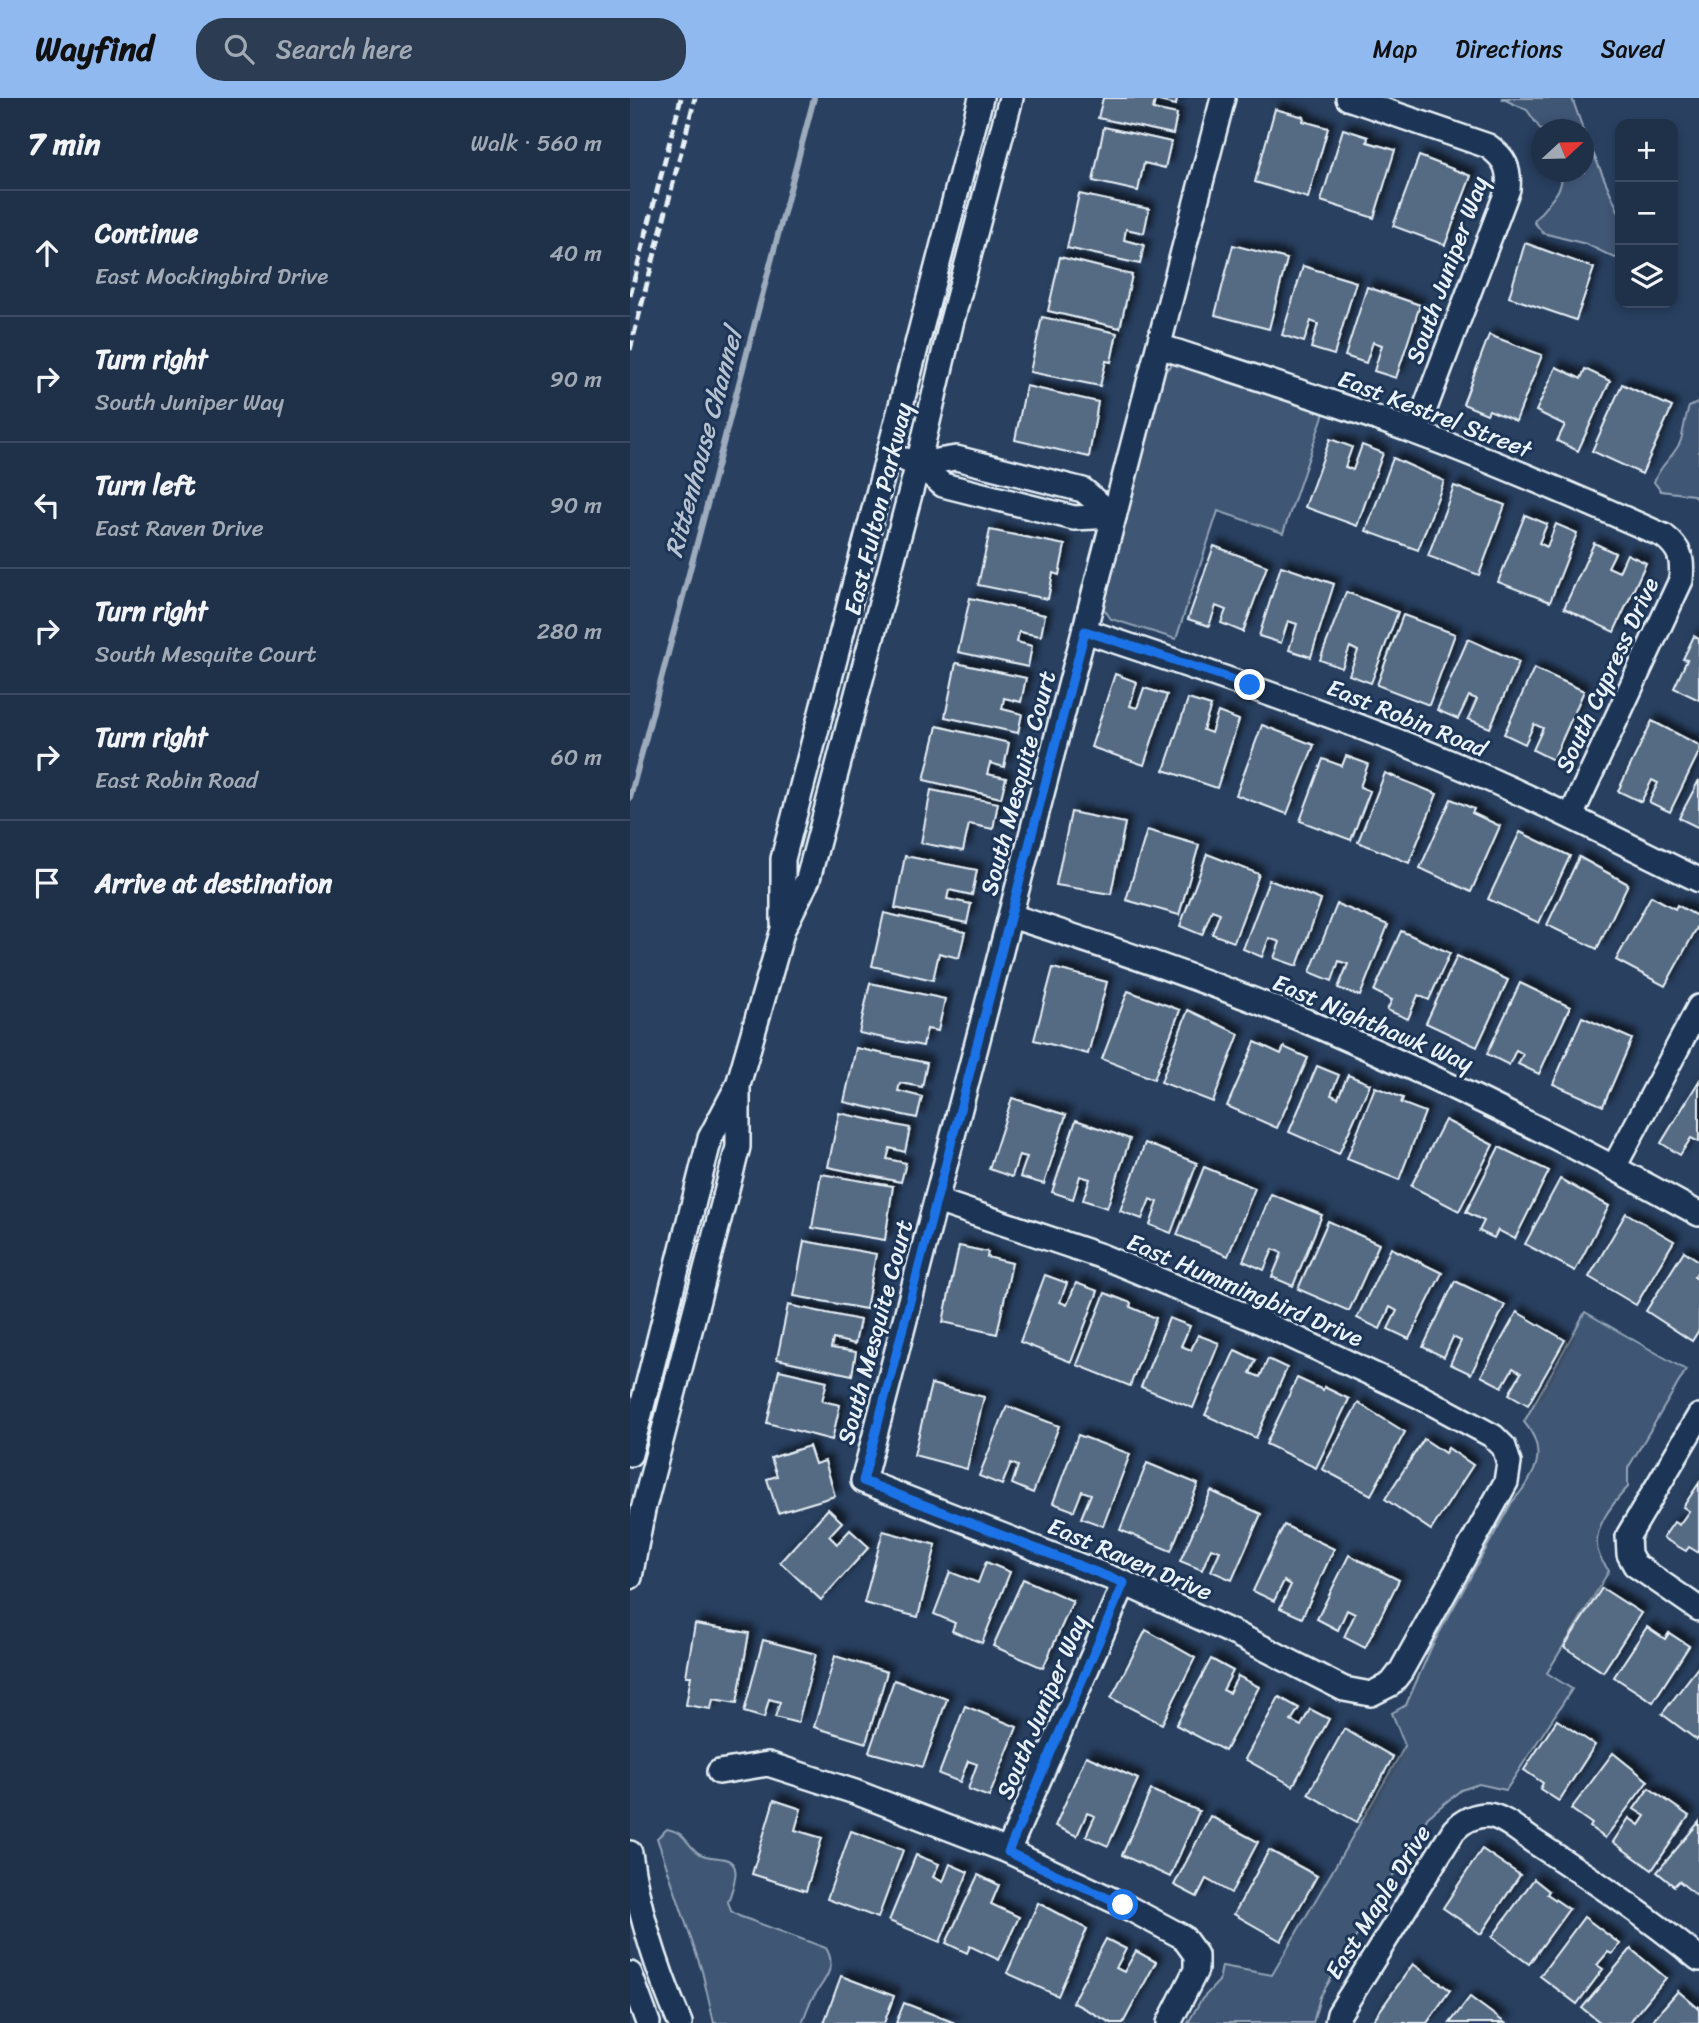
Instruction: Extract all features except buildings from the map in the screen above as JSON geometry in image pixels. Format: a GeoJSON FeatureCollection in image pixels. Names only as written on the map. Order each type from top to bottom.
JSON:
{"type":"FeatureCollection","features":[{"type":"Feature","properties":{"kind":"street","name":"East Fulton Parkway"},"geometry":{"type":"LineString","coordinates":[[783,929],[783,859],[981,98]]}},
{"type":"Feature","properties":{"kind":"street","name":"East Fulton Parkway"},"geometry":{"type":"LineString","coordinates":[[630,1454],[709,1138],[738,1085],[783,929],[808,879],[1011,98]]}},
{"type":"Feature","properties":{"kind":"street","name":"South Mesquite Court"},"geometry":{"type":"LineString","coordinates":[[863,1481],[1223,98]]}},
{"type":"Feature","properties":{"kind":"street","name":"South Juniper Way"},"geometry":{"type":"LineString","coordinates":[[1348,98],[1488,146],[1507,163],[1508,189],[1416,432]]}},
{"type":"Feature","properties":{"kind":"street","name":"East Kestrel Street"},"geometry":{"type":"LineString","coordinates":[[1159,346],[1416,432],[1559,489],[1664,536],[1674,544],[1681,555]]}},
{"type":"Feature","properties":{"kind":"street"},"geometry":{"type":"LineString","coordinates":[[889,455],[918,464],[956,458],[1083,490],[1114,516]]}},
{"type":"Feature","properties":{"kind":"street","name":"South Cypress Drive"},"geometry":{"type":"LineString","coordinates":[[1571,816],[1681,580],[1681,555]]}},
{"type":"Feature","properties":{"kind":"street","name":"East Robin Road"},"geometry":{"type":"LineString","coordinates":[[1085,631],[1250,685],[1492,780],[1699,880]]}},
{"type":"Feature","properties":{"kind":"street","name":"East Nighthawk Way"},"geometry":{"type":"LineString","coordinates":[[1011,916],[1106,946],[1319,1026],[1468,1093],[1614,1167],[1699,1214]]}},
{"type":"Feature","properties":{"kind":"street"},"geometry":{"type":"LineString","coordinates":[[1614,1167],[1699,1007]]}},
{"type":"Feature","properties":{"kind":"street","name":"East Fulton Parkway"},"geometry":{"type":"LineString","coordinates":[[630,1577],[643,1510],[738,1147],[738,1085]]}},
{"type":"Feature","properties":{"kind":"street","name":"East Hummingbird Drive"},"geometry":{"type":"LineString","coordinates":[[937,1201],[1101,1256],[1261,1322],[1417,1395],[1493,1436],[1504,1447],[1509,1463],[1506,1482],[1401,1671],[1391,1685],[1371,1694]]}},
{"type":"Feature","properties":{"kind":"street"},"geometry":{"type":"LineString","coordinates":[[1699,1416],[1628,1536],[1629,1554],[1635,1565],[1699,1609]]}},
{"type":"Feature","properties":{"kind":"street","name":"East Raven Drive"},"geometry":{"type":"LineString","coordinates":[[863,1481],[1124,1583],[1238,1635],[1344,1689],[1371,1694]]}},
{"type":"Feature","properties":{"kind":"street","name":"South Juniper Way"},"geometry":{"type":"LineString","coordinates":[[1008,1852],[1124,1583]]}},
{"type":"Feature","properties":{"kind":"street"},"geometry":{"type":"LineString","coordinates":[[719,1772],[768,1765],[855,1792],[1008,1852],[1123,1905],[1183,1937],[1196,1955],[1196,1970],[1169,2023]]}},
{"type":"Feature","properties":{"kind":"street","name":"East Maple Drive"},"geometry":{"type":"LineString","coordinates":[[1337,2023],[1339,2014],[1454,1830],[1472,1817],[1488,1815],[1500,1819],[1562,1859],[1699,1959]]}},
{"type":"Feature","properties":{"kind":"street"},"geometry":{"type":"LineString","coordinates":[[630,1853],[645,1928],[680,2023]]}},
{"type":"Feature","properties":{"kind":"street"},"geometry":{"type":"LineString","coordinates":[[630,1973],[648,2023]]}},
{"type":"Feature","properties":{"kind":"shaded area"},"geometry":{"type":"Polygon","coordinates":[[[1501,98],[1572,98],[1579,119],[1533,119],[1527,110],[1501,98]]]}},
{"type":"Feature","properties":{"kind":"shaded area"},"geometry":{"type":"Polygon","coordinates":[[[1594,155],[1615,203],[1615,258],[1586,244],[1543,233],[1534,222],[1561,182],[1594,182],[1594,155]]]}},
{"type":"Feature","properties":{"kind":"shaded area"},"geometry":{"type":"Polygon","coordinates":[[[1185,363],[1325,410],[1283,533],[1218,511],[1176,639],[1111,619],[1104,609],[1104,602],[1163,373],[1173,364],[1185,363]]]}},
{"type":"Feature","properties":{"kind":"shaded area"},"geometry":{"type":"Polygon","coordinates":[[[1699,402],[1699,501],[1693,495],[1661,491],[1654,482],[1679,445],[1689,407],[1699,402]]]}},
{"type":"Feature","properties":{"kind":"shaded area"},"geometry":{"type":"Polygon","coordinates":[[[1585,1312],[1686,1370],[1628,1468],[1628,1487],[1609,1510],[1600,1528],[1597,1547],[1609,1571],[1547,1673],[1572,1689],[1506,1790],[1479,1784],[1461,1790],[1428,1817],[1320,1997],[1313,2023],[1188,2023],[1201,2000],[1219,1981],[1222,1966],[1272,1975],[1405,1746],[1392,1713],[1406,1705],[1432,1646],[1512,1502],[1533,1473],[1538,1453],[1532,1433],[1524,1422],[1585,1312]]]}},
{"type":"Feature","properties":{"kind":"shaded area"},"geometry":{"type":"Polygon","coordinates":[[[667,1829],[681,1835],[699,1854],[733,1863],[736,1875],[728,1902],[731,1911],[826,1948],[831,1963],[830,1969],[802,2023],[714,2023],[702,1971],[657,1838],[667,1829]]]}},
{"type":"Feature","properties":{"kind":"waterway","name":"Rittenhouse Channel"},"geometry":{"type":"LineString","coordinates":[[630,798],[814,98]]}},
{"type":"Feature","properties":{"kind":"railway"},"geometry":{"type":"LineString","coordinates":[[630,296],[681,98]]}},
{"type":"Feature","properties":{"kind":"railway"},"geometry":{"type":"LineString","coordinates":[[630,350],[695,98]]}},
{"type":"Feature","properties":{"kind":"route"},"geometry":{"type":"LineString","coordinates":[[1123,1905],[1008,1852],[1124,1583],[863,1481],[1085,631],[1250,685]]}}]}
